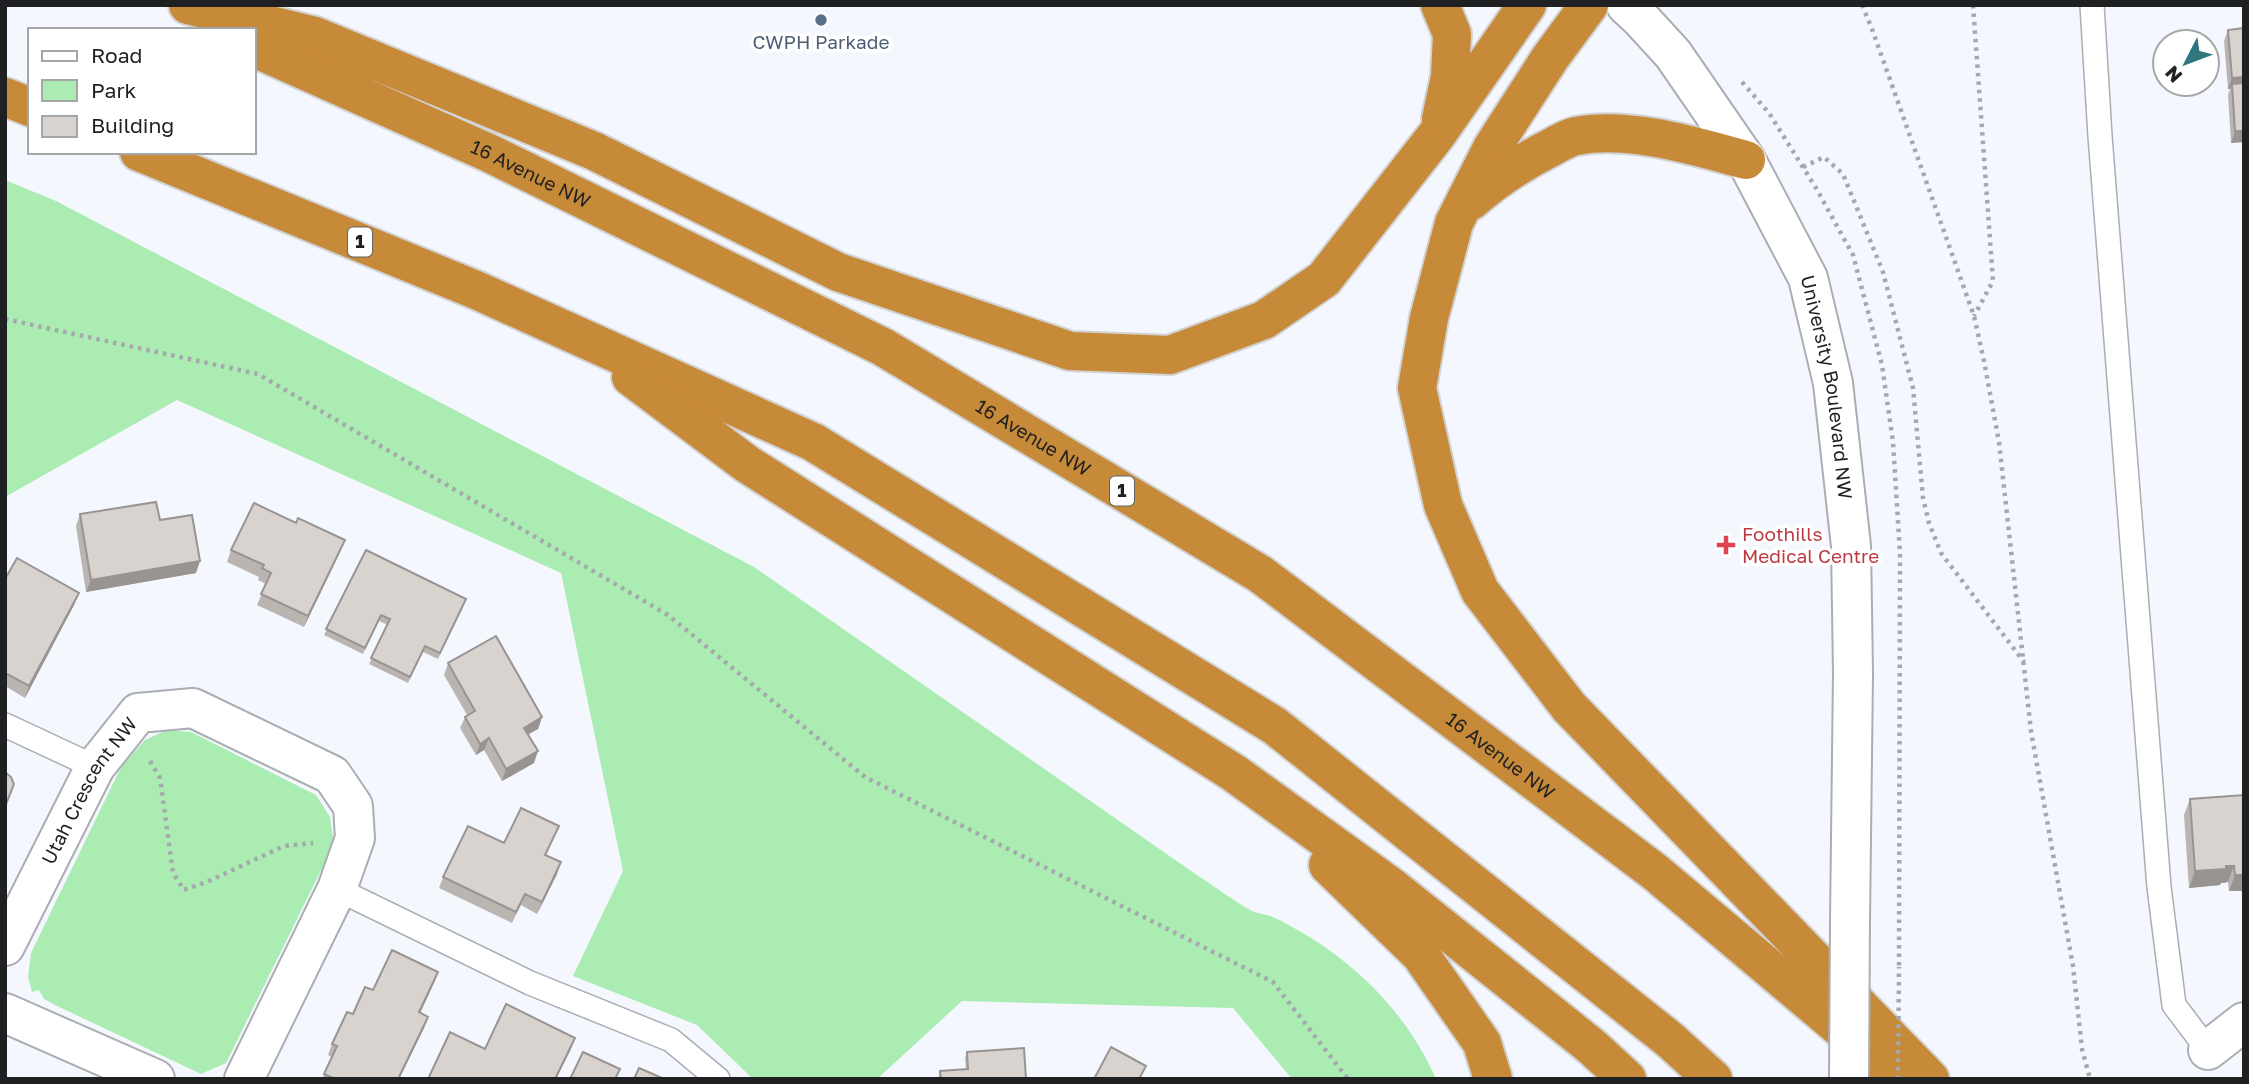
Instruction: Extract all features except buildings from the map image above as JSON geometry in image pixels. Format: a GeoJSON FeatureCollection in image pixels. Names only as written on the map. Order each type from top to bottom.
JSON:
{"type":"FeatureCollection","features":[{"type":"Feature","properties":{"kind":"highway"},"geometry":{"type":"LineString","coordinates":[[158,5],[208,28]]}},
{"type":"Feature","properties":{"kind":"highway"},"geometry":{"type":"LineString","coordinates":[[188,5],[315,36],[594,150],[838,272],[1070,351],[1170,355],[1264,320],[1324,279],[1438,133],[1527,5]]}},
{"type":"Feature","properties":{"kind":"highway"},"geometry":{"type":"LineString","coordinates":[[1438,133],[1450,77],[1452,34],[1440,5]]}},
{"type":"Feature","properties":{"kind":"highway"},"geometry":{"type":"LineString","coordinates":[[1589,5],[1550,58],[1492,148],[1454,223],[1429,318],[1417,388],[1443,505],[1480,591],[1569,707],[1930,1079]]}},
{"type":"Feature","properties":{"kind":"highway","name":"16 Avenue NW"},"geometry":{"type":"LineString","coordinates":[[256,49],[489,153],[883,346],[1260,574],[1655,872],[1900,1079]]}},
{"type":"Feature","properties":{"kind":"highway"},"geometry":{"type":"LineString","coordinates":[[5,97],[28,106]]}},
{"type":"Feature","properties":{"kind":"highway"},"geometry":{"type":"LineString","coordinates":[[1461,209],[1498,178],[1573,136],[1630,135],[1693,146],[1746,160]]}},
{"type":"Feature","properties":{"kind":"highway","name":"1"},"geometry":{"type":"LineString","coordinates":[[144,154],[476,290],[813,442],[1275,726],[1670,1040],[1713,1079]]}},
{"type":"Feature","properties":{"kind":"highway"},"geometry":{"type":"LineString","coordinates":[[579,337],[747,464],[1234,773],[1393,887],[1591,1046],[1627,1079]]}},
{"type":"Feature","properties":{"kind":"highway"},"geometry":{"type":"LineString","coordinates":[[1234,773],[1420,954],[1482,1043],[1493,1079]]}},
{"type":"Feature","properties":{"kind":"street","name":"University Boulevard NW"},"geometry":{"type":"LineString","coordinates":[[1626,5],[1673,54],[1746,160],[1808,278],[1833,383],[1851,546],[1853,673],[1849,1079]]}},
{"type":"Feature","properties":{"kind":"street","name":"Utah Crescent NW"},"geometry":{"type":"LineString","coordinates":[[5,946],[95,766],[138,713],[193,708],[332,775],[353,806],[355,838],[337,888],[244,1079]]}},
{"type":"Feature","properties":{"kind":"street"},"geometry":{"type":"LineString","coordinates":[[5,1013],[155,1079]]}},
{"type":"Feature","properties":{"kind":"street"},"geometry":{"type":"LineString","coordinates":[[2208,1050],[2244,1022]]}},
{"type":"Feature","properties":{"kind":"lane"},"geometry":{"type":"LineString","coordinates":[[2092,5],[2103,178],[2159,887],[2174,1005],[2208,1050]]}},
{"type":"Feature","properties":{"kind":"lane"},"geometry":{"type":"LineString","coordinates":[[5,725],[95,766]]}},
{"type":"Feature","properties":{"kind":"lane"},"geometry":{"type":"LineString","coordinates":[[337,888],[530,983],[671,1040],[718,1079]]}},
{"type":"Feature","properties":{"kind":"path"},"geometry":{"type":"LineString","coordinates":[[1862,5],[1974,316],[1984,361],[1999,442],[2031,731],[2073,966],[2082,1049],[2090,1079]]}},
{"type":"Feature","properties":{"kind":"path"},"geometry":{"type":"LineString","coordinates":[[1973,5],[1993,281],[1974,316]]}},
{"type":"Feature","properties":{"kind":"path"},"geometry":{"type":"LineString","coordinates":[[1803,166],[1825,157],[1843,174],[1883,272],[1913,388],[1923,498],[1929,523],[1941,553],[2024,662]]}},
{"type":"Feature","properties":{"kind":"path"},"geometry":{"type":"LineString","coordinates":[[5,318],[258,374],[668,615],[865,777],[1273,982],[1348,1079]]}},
{"type":"Feature","properties":{"kind":"path"},"geometry":{"type":"LineString","coordinates":[[119,737],[149,758],[160,778],[173,873],[184,890],[284,846],[355,838]]}},
{"type":"Feature","properties":{"kind":"path"},"geometry":{"type":"LineString","coordinates":[[1899,967],[1900,1079]]}},
{"type":"Feature","properties":{"kind":"green space"},"geometry":{"type":"Polygon","coordinates":[[[5,180],[56,201],[754,567],[1230,897],[1252,911],[1273,917],[1324,946],[1369,983],[1389,1005],[1423,1052],[1436,1079],[1292,1079],[1233,1008],[962,1001],[877,1079],[753,1079],[697,1025],[573,976],[623,871],[561,573],[177,400],[5,497],[5,180]]]}},
{"type":"Feature","properties":{"kind":"green space"},"geometry":{"type":"Polygon","coordinates":[[[167,730],[191,732],[316,795],[330,817],[334,844],[226,1063],[201,1074],[44,999],[39,990],[32,992],[28,977],[31,953],[121,767],[145,740],[167,730]]]}},
{"type":"Feature","properties":{"kind":"place","name":"CWPH Parkade"},"geometry":{"type":"Point","coordinates":[821,20]}},
{"type":"Feature","properties":{"kind":"place","name":"Foothills Medical Centre"},"geometry":{"type":"Point","coordinates":[1726,545]}}]}
